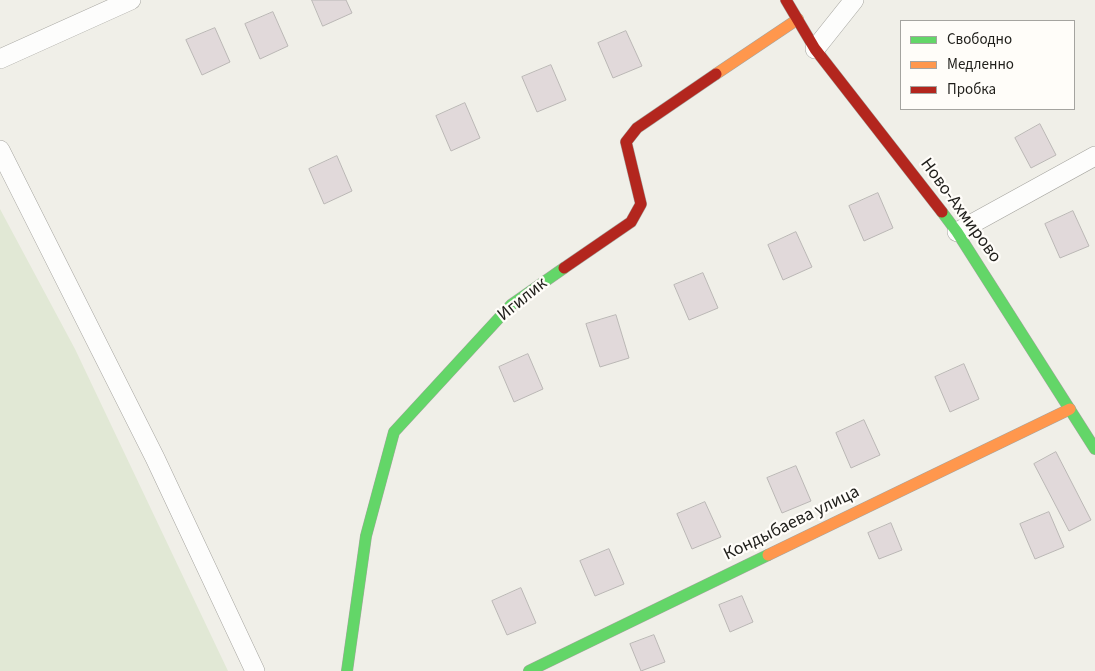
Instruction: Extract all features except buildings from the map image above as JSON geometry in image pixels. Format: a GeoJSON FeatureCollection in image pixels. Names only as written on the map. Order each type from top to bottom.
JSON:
{"type":"FeatureCollection","features":[{"type":"Feature","properties":{"kind":"street"},"geometry":{"type":"LineString","coordinates":[[0,59],[131,0]]}},
{"type":"Feature","properties":{"kind":"street","name":"Ново-Ахмирово"},"geometry":{"type":"LineString","coordinates":[[786,0],[815,49],[957,232],[1095,449]]}},
{"type":"Feature","properties":{"kind":"street"},"geometry":{"type":"LineString","coordinates":[[815,49],[854,0]]}},
{"type":"Feature","properties":{"kind":"street","name":"Игилик"},"geometry":{"type":"LineString","coordinates":[[347,671],[366,536],[394,432],[511,305],[631,222],[641,204],[626,142],[637,128],[798,19]]}},
{"type":"Feature","properties":{"kind":"street"},"geometry":{"type":"LineString","coordinates":[[0,150],[155,458],[255,671]]}},
{"type":"Feature","properties":{"kind":"street"},"geometry":{"type":"LineString","coordinates":[[957,232],[1095,156]]}},
{"type":"Feature","properties":{"kind":"street","name":"Кондыбаева улица"},"geometry":{"type":"LineString","coordinates":[[529,671],[1070,409]]}},
{"type":"Feature","properties":{"kind":"green space"},"geometry":{"type":"Polygon","coordinates":[[[0,209],[75,349],[228,671],[0,671],[0,209]]]}},
{"type":"Feature","properties":{"kind":"traffic: fast"},"geometry":{"type":"LineString","coordinates":[[942,212],[957,232],[1095,449]]}},
{"type":"Feature","properties":{"kind":"traffic: fast"},"geometry":{"type":"LineString","coordinates":[[347,671],[366,536],[394,432],[511,305],[564,268]]}},
{"type":"Feature","properties":{"kind":"traffic: fast"},"geometry":{"type":"LineString","coordinates":[[529,671],[768,555]]}},
{"type":"Feature","properties":{"kind":"traffic: slow"},"geometry":{"type":"LineString","coordinates":[[716,74],[798,19]]}},
{"type":"Feature","properties":{"kind":"traffic: slow"},"geometry":{"type":"LineString","coordinates":[[768,555],[1070,409]]}},
{"type":"Feature","properties":{"kind":"traffic: jam"},"geometry":{"type":"LineString","coordinates":[[786,0],[815,49],[942,212]]}},
{"type":"Feature","properties":{"kind":"traffic: jam"},"geometry":{"type":"LineString","coordinates":[[564,268],[631,222],[641,204],[626,142],[637,128],[716,74]]}}]}
